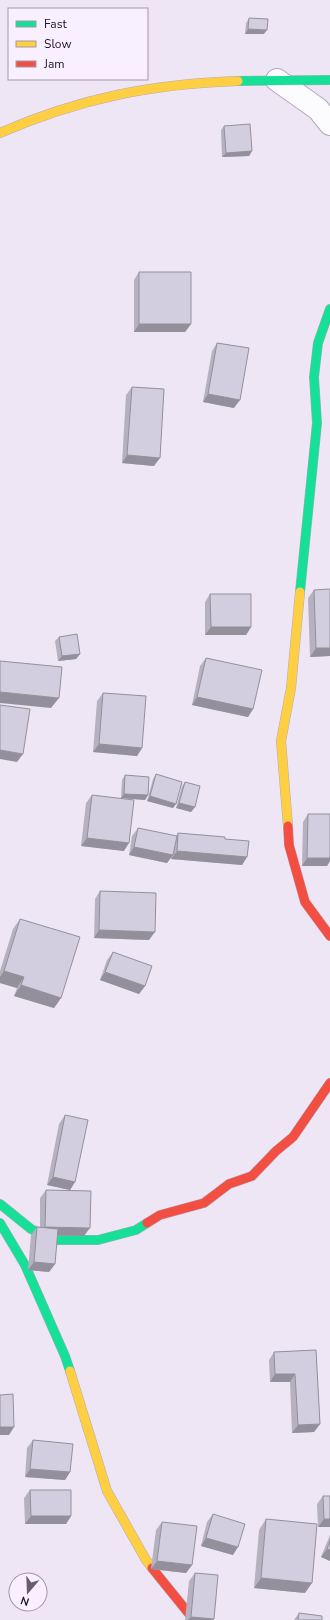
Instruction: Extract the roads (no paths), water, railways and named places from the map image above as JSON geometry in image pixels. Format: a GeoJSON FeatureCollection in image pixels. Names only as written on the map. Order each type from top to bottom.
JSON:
{"type":"FeatureCollection","features":[{"type":"Feature","properties":{"kind":"street"},"geometry":{"type":"LineString","coordinates":[[0,133],[28,120],[98,98],[166,86],[276,80],[330,80]]}},
{"type":"Feature","properties":{"kind":"street"},"geometry":{"type":"LineString","coordinates":[[276,80],[318,109],[330,124]]}},
{"type":"Feature","properties":{"kind":"street"},"geometry":{"type":"LineString","coordinates":[[330,310],[318,343],[314,376],[316,423],[291,688],[281,741],[289,845],[305,902],[330,936]]}},
{"type":"Feature","properties":{"kind":"street"},"geometry":{"type":"LineString","coordinates":[[0,1204],[31,1229],[56,1240],[98,1240],[136,1230],[160,1215],[185,1209],[204,1202],[229,1184],[252,1176],[276,1151],[293,1137],[330,1083]]}},
{"type":"Feature","properties":{"kind":"street"},"geometry":{"type":"LineString","coordinates":[[0,1223],[25,1265],[64,1356],[107,1491],[146,1560],[194,1620]]}}]}
